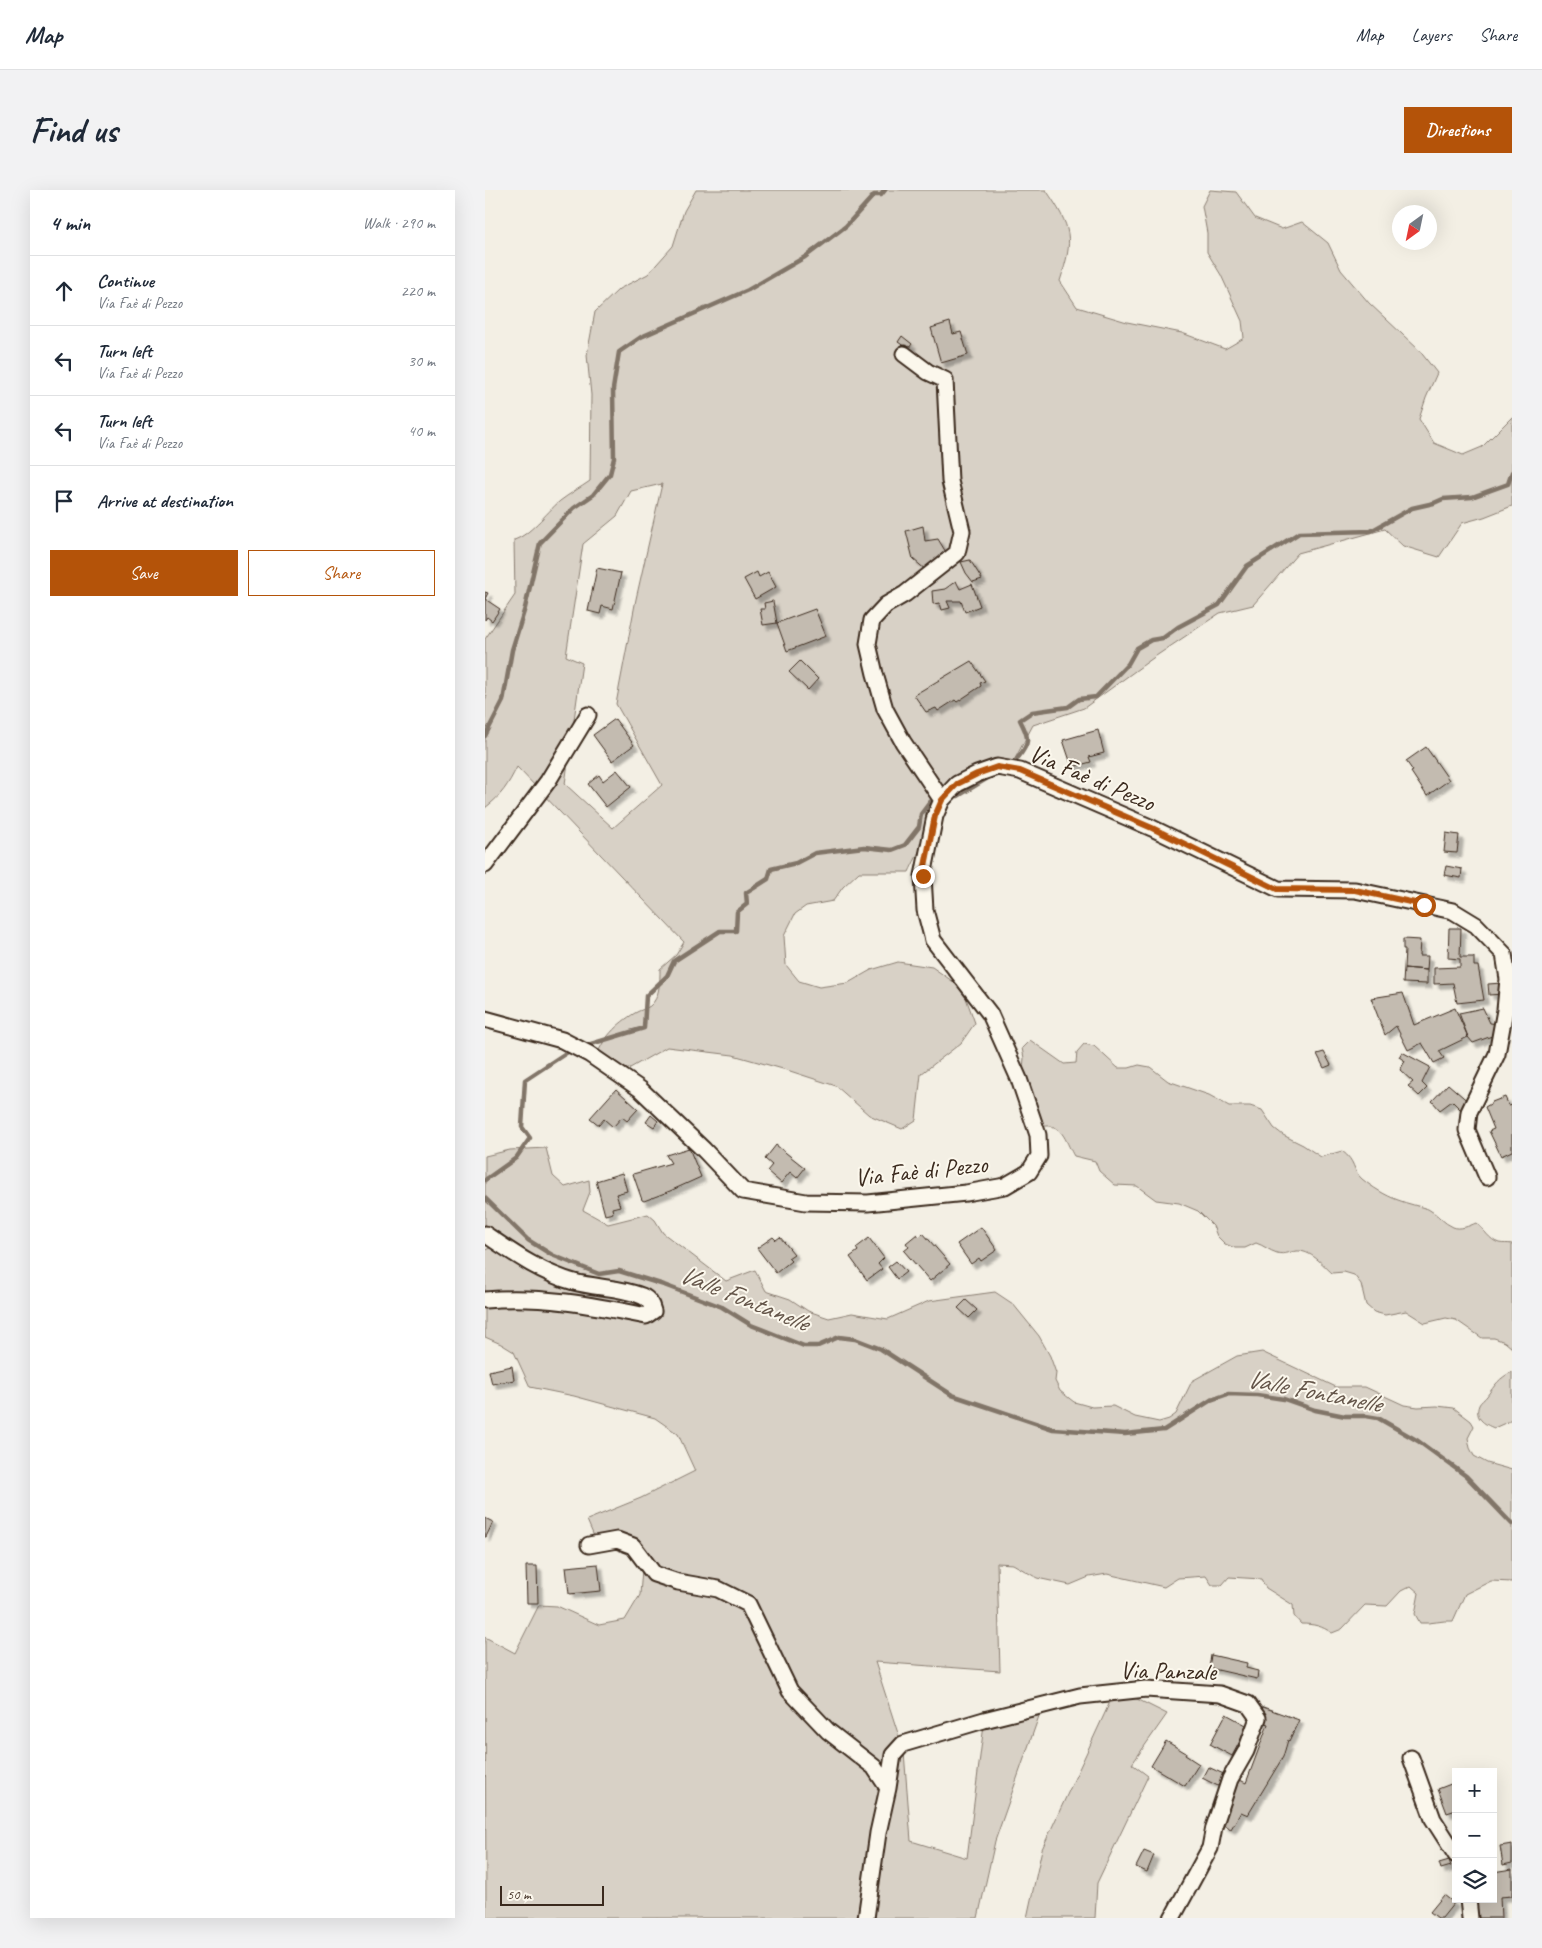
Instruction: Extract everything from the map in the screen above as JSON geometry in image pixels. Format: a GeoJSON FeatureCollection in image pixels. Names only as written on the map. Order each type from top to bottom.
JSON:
{"type":"FeatureCollection","features":[{"type":"Feature","properties":{"kind":"street"},"geometry":{"type":"LineString","coordinates":[[903,354],[928,372],[945,380],[950,481],[963,531],[957,553],[905,594],[886,605],[872,620],[868,644],[885,709],[903,742],[942,800]]}},
{"type":"Feature","properties":{"kind":"street"},"geometry":{"type":"LineString","coordinates":[[485,865],[548,781],[588,715]]}},
{"type":"Feature","properties":{"kind":"street","name":"Via Faè di Pezzo"},"geometry":{"type":"LineString","coordinates":[[485,1019],[562,1040],[589,1054],[640,1089],[704,1150],[743,1192],[806,1202],[868,1202],[966,1193],[1005,1186],[1029,1172],[1039,1156],[1038,1135],[1019,1079],[990,1014],[933,940],[925,910],[923,876],[935,816],[942,800],[957,784],[997,767],[1020,771],[1152,828],[1277,889],[1355,890],[1453,911],[1476,925],[1504,954],[1508,979],[1505,1010],[1497,1054],[1471,1107],[1467,1130],[1487,1177]]}},
{"type":"Feature","properties":{"kind":"street"},"geometry":{"type":"LineString","coordinates":[[485,1234],[539,1268],[574,1282],[609,1287],[643,1296],[651,1303],[653,1311],[646,1316],[591,1305],[525,1298],[485,1300]]}},
{"type":"Feature","properties":{"kind":"street"},"geometry":{"type":"LineString","coordinates":[[589,1545],[617,1540],[633,1546],[654,1574],[678,1582],[718,1589],[748,1604],[790,1691],[828,1732],[874,1767],[888,1788],[878,1833],[866,1918]]}},
{"type":"Feature","properties":{"kind":"street","name":"Via Panzale"},"geometry":{"type":"LineString","coordinates":[[888,1788],[893,1755],[903,1744],[975,1722],[1080,1696],[1146,1689],[1220,1694],[1248,1704],[1258,1718],[1246,1751],[1230,1779],[1214,1827],[1210,1848],[1172,1918]]}},
{"type":"Feature","properties":{"kind":"street"},"geometry":{"type":"LineString","coordinates":[[1411,1758],[1433,1819],[1452,1849]]}},
{"type":"Feature","properties":{"kind":"street"},"geometry":{"type":"LineString","coordinates":[[1468,1903],[1470,1918]]}},
{"type":"Feature","properties":{"kind":"shaded area"},"geometry":{"type":"Polygon","coordinates":[[[696,190],[1046,190],[1066,224],[1069,243],[1060,281],[1077,307],[1127,322],[1182,333],[1225,349],[1244,338],[1242,321],[1221,275],[1207,252],[1207,233],[1202,206],[1210,190],[1236,192],[1255,218],[1282,229],[1302,222],[1328,243],[1341,270],[1369,303],[1419,350],[1437,373],[1419,419],[1434,443],[1463,455],[1482,447],[1512,417],[1512,506],[1462,523],[1439,557],[1403,546],[1385,529],[1298,553],[1253,605],[1220,613],[1084,708],[1033,725],[1010,768],[951,793],[925,813],[927,828],[925,836],[909,872],[859,872],[843,887],[833,901],[806,906],[795,914],[784,936],[786,965],[799,981],[819,987],[848,983],[871,970],[898,962],[932,967],[955,983],[966,998],[975,1023],[961,1043],[921,1074],[916,1120],[902,1129],[869,1115],[836,1086],[733,1055],[667,1047],[623,1072],[596,1060],[601,1046],[616,1027],[637,1012],[648,1007],[656,999],[659,989],[660,969],[676,955],[684,942],[517,767],[504,789],[485,808],[485,700],[487,696],[485,694],[485,639],[515,595],[514,540],[532,529],[560,501],[590,481],[591,395],[587,355],[595,312],[619,289],[648,274],[673,246],[684,211],[696,190]],[[662,484],[631,491],[617,516],[583,544],[566,656],[582,663],[565,784],[613,828],[662,785],[616,704],[636,599],[662,484]]]}},
{"type":"Feature","properties":{"kind":"shaded area"},"geometry":{"type":"Polygon","coordinates":[[[1030,1040],[1064,1064],[1076,1063],[1077,1052],[1084,1044],[1094,1046],[1118,1068],[1129,1068],[1139,1065],[1150,1067],[1168,1081],[1209,1095],[1229,1106],[1250,1106],[1262,1110],[1274,1128],[1321,1157],[1342,1151],[1350,1158],[1362,1179],[1384,1194],[1428,1209],[1456,1228],[1476,1223],[1495,1242],[1512,1244],[1512,1348],[1505,1342],[1494,1338],[1482,1338],[1456,1320],[1446,1318],[1425,1323],[1406,1311],[1385,1315],[1374,1312],[1366,1305],[1361,1284],[1354,1275],[1344,1272],[1332,1273],[1316,1258],[1301,1251],[1280,1254],[1256,1243],[1245,1248],[1235,1248],[1225,1244],[1217,1236],[1213,1226],[1198,1211],[1179,1203],[1156,1200],[1137,1186],[1115,1185],[1099,1171],[1095,1161],[1074,1156],[1064,1136],[1057,1128],[1046,1126],[1027,1129],[1024,1119],[1026,1098],[1022,1048],[1030,1040]]]}},
{"type":"Feature","properties":{"kind":"shaded area"},"geometry":{"type":"Polygon","coordinates":[[[546,1148],[553,1176],[565,1187],[589,1180],[590,1192],[583,1210],[608,1224],[648,1214],[655,1220],[663,1233],[726,1281],[755,1270],[766,1291],[790,1299],[808,1311],[829,1318],[852,1313],[888,1319],[929,1301],[995,1292],[1013,1304],[1039,1336],[1050,1356],[1056,1373],[1055,1381],[1060,1391],[1074,1402],[1092,1407],[1113,1406],[1135,1417],[1159,1422],[1169,1419],[1176,1414],[1192,1381],[1237,1356],[1262,1352],[1336,1387],[1365,1387],[1404,1405],[1454,1408],[1471,1421],[1474,1426],[1468,1438],[1474,1456],[1487,1463],[1512,1470],[1512,1582],[1491,1581],[1465,1594],[1453,1621],[1424,1623],[1420,1623],[1415,1614],[1419,1593],[1411,1586],[1401,1591],[1387,1606],[1365,1605],[1342,1629],[1332,1633],[1318,1626],[1301,1624],[1294,1616],[1293,1605],[1266,1588],[1261,1579],[1229,1577],[1222,1585],[1212,1585],[1206,1576],[1178,1578],[1164,1587],[1107,1574],[1089,1577],[1070,1585],[1037,1578],[1013,1564],[997,1563],[1000,1671],[875,1662],[904,1752],[911,1841],[967,1858],[984,1725],[1039,1716],[995,1841],[978,1918],[486,1918],[485,1637],[515,1653],[539,1605],[557,1606],[599,1625],[625,1620],[640,1595],[643,1556],[631,1538],[596,1541],[587,1520],[641,1498],[695,1471],[678,1434],[655,1418],[574,1396],[530,1387],[514,1352],[485,1337],[485,1250],[490,1248],[497,1235],[485,1224],[485,1156],[510,1150],[546,1148]]]}},
{"type":"Feature","properties":{"kind":"shaded area"},"geometry":{"type":"Polygon","coordinates":[[[1512,1372],[1512,1420],[1494,1428],[1487,1425],[1479,1417],[1479,1405],[1498,1382],[1512,1372]]]}},
{"type":"Feature","properties":{"kind":"shaded area"},"geometry":{"type":"Polygon","coordinates":[[[1135,1698],[1167,1714],[1132,1764],[1148,1776],[1097,1883],[1095,1918],[1027,1918],[1042,1849],[1110,1702],[1135,1698]]]}},
{"type":"Feature","properties":{"kind":"building"},"geometry":{"type":"Polygon","coordinates":[[[950,322],[953,334],[961,332],[968,355],[941,363],[931,328],[950,322]]]}},
{"type":"Feature","properties":{"kind":"building"},"geometry":{"type":"Polygon","coordinates":[[[902,336],[912,344],[908,349],[898,342],[902,336]]]}},
{"type":"Feature","properties":{"kind":"building"},"geometry":{"type":"Polygon","coordinates":[[[923,526],[925,541],[938,539],[947,554],[933,561],[935,566],[927,571],[913,559],[906,531],[923,526]]]}},
{"type":"Feature","properties":{"kind":"building"},"geometry":{"type":"Polygon","coordinates":[[[970,560],[982,579],[973,582],[966,573],[961,562],[970,560]]]}},
{"type":"Feature","properties":{"kind":"building"},"geometry":{"type":"Polygon","coordinates":[[[597,568],[621,573],[613,609],[602,606],[600,614],[588,611],[597,568]]]}},
{"type":"Feature","properties":{"kind":"building"},"geometry":{"type":"Polygon","coordinates":[[[757,572],[759,577],[768,572],[776,587],[755,599],[744,579],[757,572]]]}},
{"type":"Feature","properties":{"kind":"building"},"geometry":{"type":"Polygon","coordinates":[[[956,581],[960,589],[972,584],[980,606],[965,612],[961,601],[947,601],[950,608],[942,610],[940,603],[933,604],[932,591],[945,589],[956,581]]]}},
{"type":"Feature","properties":{"kind":"building"},"geometry":{"type":"Polygon","coordinates":[[[485,599],[500,609],[492,621],[487,617],[485,620],[485,599]]]}},
{"type":"Feature","properties":{"kind":"building"},"geometry":{"type":"Polygon","coordinates":[[[773,601],[777,623],[763,625],[760,609],[765,609],[764,603],[773,601]]]}},
{"type":"Feature","properties":{"kind":"building"},"geometry":{"type":"Polygon","coordinates":[[[815,609],[826,636],[787,651],[777,623],[815,609]]]}},
{"type":"Feature","properties":{"kind":"building"},"geometry":{"type":"Polygon","coordinates":[[[800,661],[818,679],[808,690],[789,672],[800,661]]]}},
{"type":"Feature","properties":{"kind":"building"},"geometry":{"type":"Polygon","coordinates":[[[971,661],[985,681],[980,683],[981,686],[957,702],[955,700],[938,711],[936,708],[926,712],[914,695],[971,661]]]}},
{"type":"Feature","properties":{"kind":"building"},"geometry":{"type":"Polygon","coordinates":[[[615,719],[634,745],[612,761],[593,735],[615,719]]]}},
{"type":"Feature","properties":{"kind":"building"},"geometry":{"type":"Polygon","coordinates":[[[1098,730],[1104,753],[1089,757],[1091,762],[1072,767],[1063,740],[1098,730]]]}},
{"type":"Feature","properties":{"kind":"building"},"geometry":{"type":"Polygon","coordinates":[[[1426,747],[1449,780],[1427,796],[1406,761],[1426,747]]]}},
{"type":"Feature","properties":{"kind":"building"},"geometry":{"type":"Polygon","coordinates":[[[617,770],[631,787],[606,807],[588,784],[599,775],[603,781],[617,770]]]}},
{"type":"Feature","properties":{"kind":"building"},"geometry":{"type":"Polygon","coordinates":[[[1446,833],[1459,835],[1457,853],[1444,852],[1446,833]]]}},
{"type":"Feature","properties":{"kind":"building"},"geometry":{"type":"Polygon","coordinates":[[[1446,866],[1462,869],[1461,878],[1444,875],[1446,866]]]}},
{"type":"Feature","properties":{"kind":"building"},"geometry":{"type":"Polygon","coordinates":[[[1449,928],[1461,928],[1460,957],[1474,957],[1474,966],[1478,966],[1484,1000],[1457,1003],[1453,983],[1434,984],[1434,968],[1460,967],[1460,959],[1448,958],[1449,928]]]}},
{"type":"Feature","properties":{"kind":"building"},"geometry":{"type":"Polygon","coordinates":[[[1403,939],[1420,940],[1419,956],[1428,956],[1427,970],[1404,968],[1405,949],[1403,949],[1403,939]]]}},
{"type":"Feature","properties":{"kind":"building"},"geometry":{"type":"Polygon","coordinates":[[[1404,968],[1427,970],[1427,984],[1403,983],[1404,968]]]}},
{"type":"Feature","properties":{"kind":"building"},"geometry":{"type":"Polygon","coordinates":[[[1502,983],[1503,994],[1489,995],[1488,984],[1502,983]]]}},
{"type":"Feature","properties":{"kind":"building"},"geometry":{"type":"Polygon","coordinates":[[[1403,993],[1414,1025],[1455,1008],[1468,1037],[1439,1051],[1444,1058],[1434,1063],[1422,1043],[1408,1050],[1396,1026],[1385,1035],[1371,998],[1403,993]]]}},
{"type":"Feature","properties":{"kind":"building"},"geometry":{"type":"Polygon","coordinates":[[[1483,1008],[1490,1023],[1500,1024],[1500,1033],[1473,1043],[1468,1037],[1459,1013],[1483,1008]]]}},
{"type":"Feature","properties":{"kind":"building"},"geometry":{"type":"Polygon","coordinates":[[[1324,1052],[1331,1065],[1324,1068],[1317,1054],[1324,1052]]]}},
{"type":"Feature","properties":{"kind":"building"},"geometry":{"type":"Polygon","coordinates":[[[1402,1052],[1430,1067],[1422,1083],[1427,1088],[1419,1096],[1408,1086],[1413,1082],[1400,1070],[1405,1061],[1399,1057],[1402,1052]]]}},
{"type":"Feature","properties":{"kind":"building"},"geometry":{"type":"Polygon","coordinates":[[[1448,1084],[1471,1104],[1463,1112],[1452,1101],[1440,1110],[1432,1101],[1448,1084]]]}},
{"type":"Feature","properties":{"kind":"building"},"geometry":{"type":"Polygon","coordinates":[[[616,1089],[638,1109],[627,1121],[622,1117],[613,1127],[604,1119],[599,1125],[590,1118],[616,1089]]]}},
{"type":"Feature","properties":{"kind":"building"},"geometry":{"type":"Polygon","coordinates":[[[1505,1097],[1509,1106],[1512,1105],[1512,1151],[1501,1156],[1489,1131],[1494,1129],[1485,1107],[1505,1097]]]}},
{"type":"Feature","properties":{"kind":"building"},"geometry":{"type":"Polygon","coordinates":[[[651,1115],[658,1121],[654,1127],[646,1122],[651,1115]]]}},
{"type":"Feature","properties":{"kind":"building"},"geometry":{"type":"Polygon","coordinates":[[[776,1145],[805,1168],[797,1178],[790,1172],[781,1183],[767,1171],[772,1165],[765,1159],[776,1145]]]}},
{"type":"Feature","properties":{"kind":"building"},"geometry":{"type":"Polygon","coordinates":[[[689,1148],[701,1177],[670,1191],[644,1201],[642,1200],[633,1174],[671,1163],[666,1155],[689,1148]]]}},
{"type":"Feature","properties":{"kind":"building"},"geometry":{"type":"Polygon","coordinates":[[[622,1173],[627,1191],[616,1194],[620,1206],[612,1208],[613,1213],[605,1215],[596,1181],[622,1173]]]}},
{"type":"Feature","properties":{"kind":"building"},"geometry":{"type":"Polygon","coordinates":[[[981,1227],[997,1250],[981,1261],[979,1258],[971,1264],[957,1244],[981,1227]]]}},
{"type":"Feature","properties":{"kind":"building"},"geometry":{"type":"Polygon","coordinates":[[[923,1233],[950,1264],[930,1281],[904,1251],[909,1247],[906,1243],[917,1234],[919,1237],[923,1233]]]}},
{"type":"Feature","properties":{"kind":"building"},"geometry":{"type":"Polygon","coordinates":[[[773,1237],[776,1240],[780,1237],[794,1254],[788,1258],[791,1261],[776,1273],[757,1248],[773,1237]]]}},
{"type":"Feature","properties":{"kind":"building"},"geometry":{"type":"Polygon","coordinates":[[[869,1238],[884,1258],[878,1264],[882,1269],[867,1280],[850,1257],[858,1251],[856,1248],[869,1238]]]}},
{"type":"Feature","properties":{"kind":"building"},"geometry":{"type":"Polygon","coordinates":[[[896,1261],[906,1272],[897,1279],[888,1267],[896,1261]]]}},
{"type":"Feature","properties":{"kind":"building"},"geometry":{"type":"Polygon","coordinates":[[[966,1300],[977,1310],[969,1318],[958,1308],[966,1300]]]}},
{"type":"Feature","properties":{"kind":"building"},"geometry":{"type":"Polygon","coordinates":[[[512,1366],[514,1380],[492,1384],[489,1371],[512,1366]]]}},
{"type":"Feature","properties":{"kind":"building"},"geometry":{"type":"Polygon","coordinates":[[[485,1518],[493,1522],[486,1537],[485,1537],[485,1518]]]}},
{"type":"Feature","properties":{"kind":"building"},"geometry":{"type":"Polygon","coordinates":[[[598,1564],[601,1591],[569,1594],[566,1567],[598,1564]]]}},
{"type":"Feature","properties":{"kind":"building"},"geometry":{"type":"Polygon","coordinates":[[[526,1566],[537,1566],[538,1603],[527,1603],[526,1566]]]}},
{"type":"Feature","properties":{"kind":"building"},"geometry":{"type":"Polygon","coordinates":[[[1211,1655],[1247,1663],[1246,1668],[1258,1671],[1257,1679],[1209,1668],[1211,1655]]]}},
{"type":"Feature","properties":{"kind":"building"},"geometry":{"type":"Polygon","coordinates":[[[1263,1707],[1299,1720],[1288,1740],[1283,1757],[1248,1815],[1241,1812],[1231,1829],[1223,1825],[1236,1778],[1246,1783],[1268,1724],[1259,1721],[1263,1707]]]}},
{"type":"Feature","properties":{"kind":"building"},"geometry":{"type":"Polygon","coordinates":[[[1226,1714],[1248,1726],[1232,1756],[1210,1744],[1226,1714]]]}},
{"type":"Feature","properties":{"kind":"building"},"geometry":{"type":"Polygon","coordinates":[[[1166,1741],[1186,1753],[1185,1755],[1199,1764],[1185,1786],[1151,1766],[1166,1741]]]}},
{"type":"Feature","properties":{"kind":"building"},"geometry":{"type":"Polygon","coordinates":[[[1208,1767],[1226,1775],[1220,1787],[1202,1778],[1208,1767]]]}},
{"type":"Feature","properties":{"kind":"building"},"geometry":{"type":"Polygon","coordinates":[[[1452,1784],[1452,1811],[1447,1813],[1438,1789],[1452,1784]]]}},
{"type":"Feature","properties":{"kind":"building"},"geometry":{"type":"Polygon","coordinates":[[[1512,1844],[1512,1863],[1503,1865],[1500,1846],[1512,1844]]]}},
{"type":"Feature","properties":{"kind":"building"},"geometry":{"type":"Polygon","coordinates":[[[1144,1851],[1154,1855],[1147,1872],[1136,1867],[1144,1851]]]}},
{"type":"Feature","properties":{"kind":"building"},"geometry":{"type":"Polygon","coordinates":[[[1449,1860],[1451,1866],[1441,1869],[1439,1863],[1449,1860]]]}},
{"type":"Feature","properties":{"kind":"building"},"geometry":{"type":"Polygon","coordinates":[[[1512,1869],[1512,1896],[1500,1897],[1501,1918],[1477,1918],[1474,1903],[1497,1903],[1497,1871],[1512,1869]]]}},
{"type":"Feature","properties":{"kind":"building"},"geometry":{"type":"Polygon","coordinates":[[[1444,1895],[1454,1903],[1442,1918],[1438,1918],[1430,1912],[1444,1895]]]}},
{"type":"Feature","properties":{"kind":"waterway"},"geometry":{"type":"LineString","coordinates":[[485,736],[503,701],[512,650],[525,608],[540,543],[574,508],[593,495],[610,474],[614,458],[613,389],[619,352],[641,337],[748,290],[805,257],[846,226],[874,195],[881,195],[885,190]]}},
{"type":"Feature","properties":{"kind":"waterway"},"geometry":{"type":"LineString","coordinates":[[1017,759],[1027,741],[1026,732],[1020,720],[1032,712],[1068,707],[1079,699],[1096,697],[1128,664],[1137,648],[1151,640],[1163,638],[1178,627],[1219,605],[1247,566],[1299,533],[1371,531],[1412,508],[1443,499],[1472,497],[1508,484],[1512,472]]}},
{"type":"Feature","properties":{"kind":"waterway"},"geometry":{"type":"LineString","coordinates":[[958,796],[991,776]]}},
{"type":"Feature","properties":{"kind":"waterway"},"geometry":{"type":"LineString","coordinates":[[591,1044],[644,1028],[646,996],[667,976],[674,961],[720,931],[736,931],[737,912],[747,904],[746,893],[768,879],[771,869],[796,863],[815,853],[864,847],[892,850],[905,845],[919,827],[921,814],[930,802]]}},
{"type":"Feature","properties":{"kind":"waterway"},"geometry":{"type":"LineString","coordinates":[[485,1180],[516,1158],[530,1138],[522,1127],[525,1080],[569,1051]]}},
{"type":"Feature","properties":{"kind":"waterway","name":"Valle Fontanelle"},"geometry":{"type":"LineString","coordinates":[[485,1198],[528,1240],[552,1255],[599,1274],[619,1271],[664,1285],[722,1307],[751,1325],[804,1346],[818,1346],[839,1337],[855,1339],[881,1349],[952,1395],[1053,1429],[1125,1434],[1164,1430],[1211,1400],[1228,1394],[1257,1395],[1284,1399],[1315,1410],[1345,1416],[1378,1418],[1418,1441],[1466,1476],[1512,1524]]}},
{"type":"Feature","properties":{"kind":"route"},"geometry":{"type":"LineString","coordinates":[[923,876],[935,816],[942,800],[957,784],[997,767],[1020,771],[1152,828],[1277,889],[1355,890],[1424,905]]}}]}
